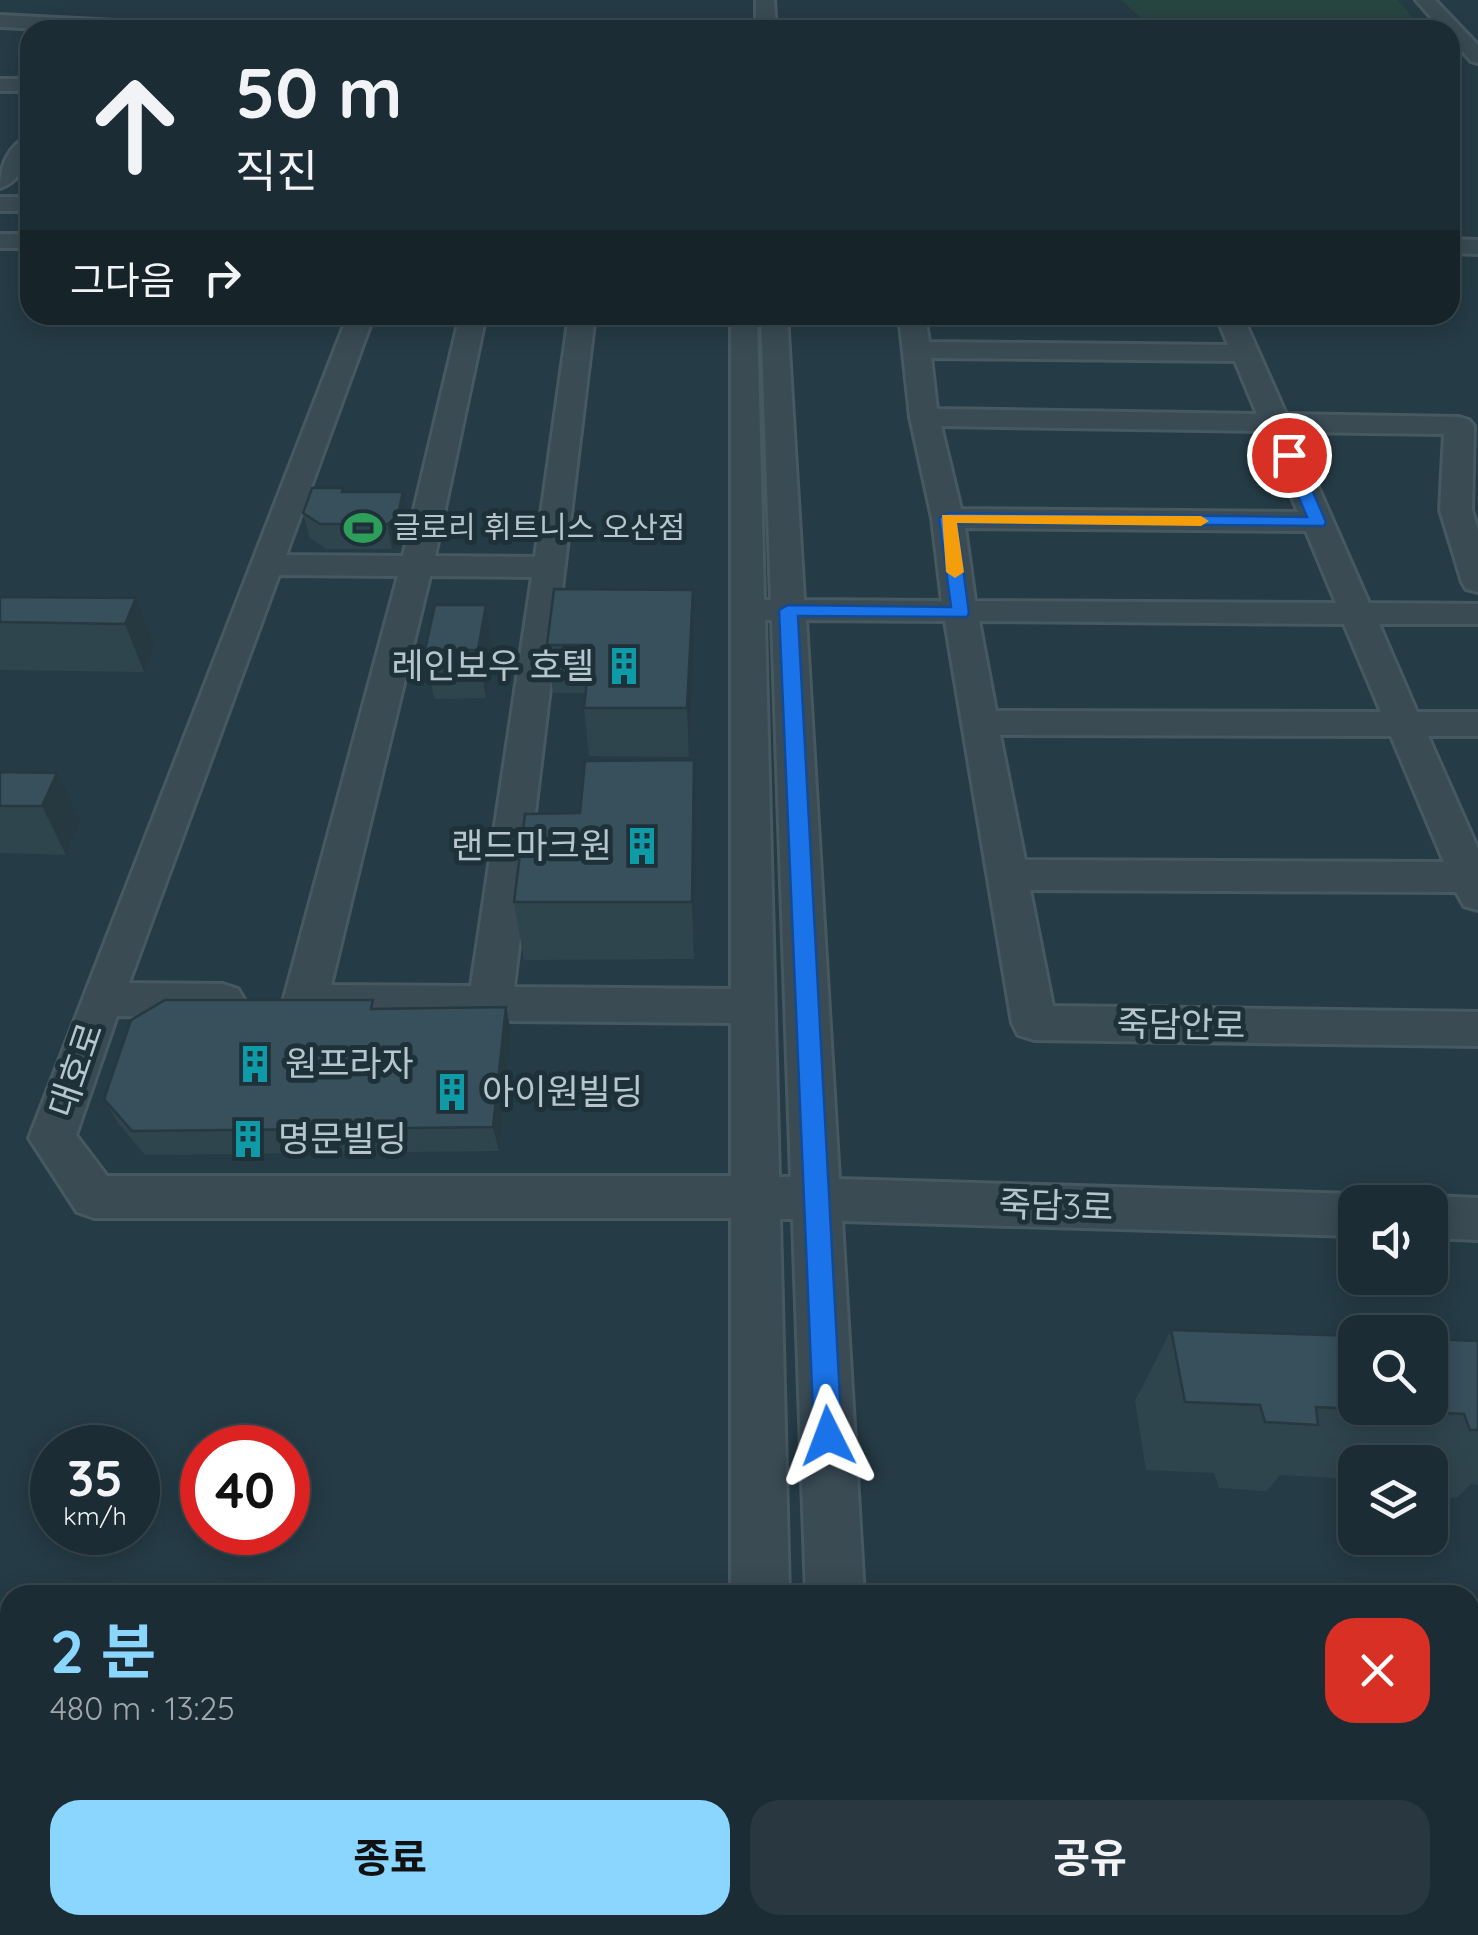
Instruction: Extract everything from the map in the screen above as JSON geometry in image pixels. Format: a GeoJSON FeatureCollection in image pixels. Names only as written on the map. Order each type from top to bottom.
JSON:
{"type":"FeatureCollection","features":[{"type":"Feature","properties":{"kind":"street"},"geometry":{"type":"LineString","coordinates":[[1425,0],[1444,20]]}},
{"type":"Feature","properties":{"kind":"street"},"geometry":{"type":"LineString","coordinates":[[1,23],[41,3],[95,5]]}},
{"type":"Feature","properties":{"kind":"street"},"geometry":{"type":"LineString","coordinates":[[305,20],[313,7]]}},
{"type":"Feature","properties":{"kind":"street"},"geometry":{"type":"LineString","coordinates":[[1460,38],[1478,57]]}},
{"type":"Feature","properties":{"kind":"street"},"geometry":{"type":"LineString","coordinates":[[0,180],[16,153]]}},
{"type":"Feature","properties":{"kind":"street","name":"대호로"},"geometry":{"type":"LineString","coordinates":[[357,325],[100,999],[52,1138],[94,1197],[756,1197]]}},
{"type":"Feature","properties":{"kind":"street"},"geometry":{"type":"LineString","coordinates":[[305,1002],[417,564],[471,325]]}},
{"type":"Feature","properties":{"kind":"street"},"geometry":{"type":"LineString","coordinates":[[490,1005],[581,325]]}},
{"type":"Feature","properties":{"kind":"street"},"geometry":{"type":"LineString","coordinates":[[744,325],[760,1585]]}},
{"type":"Feature","properties":{"kind":"street"},"geometry":{"type":"LineString","coordinates":[[774,325],[835,1585]]}},
{"type":"Feature","properties":{"kind":"street"},"geometry":{"type":"LineString","coordinates":[[1007,876],[1475,883],[1233,325]]}},
{"type":"Feature","properties":{"kind":"street","name":"죽담안로"},"geometry":{"type":"LineString","coordinates":[[1245,353],[915,333],[924,416],[948,518],[960,613],[1034,1023],[1478,1029]]}},
{"type":"Feature","properties":{"kind":"street"},"geometry":{"type":"LineString","coordinates":[[924,416],[1458,426],[1456,510],[1478,582]]}},
{"type":"Feature","properties":{"kind":"street"},"geometry":{"type":"LineString","coordinates":[[948,518],[1318,522]]}},
{"type":"Feature","properties":{"kind":"street"},"geometry":{"type":"LineString","coordinates":[[267,565],[550,567]]}},
{"type":"Feature","properties":{"kind":"street"},"geometry":{"type":"LineString","coordinates":[[748,610],[1478,614]]}},
{"type":"Feature","properties":{"kind":"street"},"geometry":{"type":"LineString","coordinates":[[980,723],[1478,724]]}},
{"type":"Feature","properties":{"kind":"street"},"geometry":{"type":"LineString","coordinates":[[100,999],[754,1006]]}},
{"type":"Feature","properties":{"kind":"street","name":"죽담3로"},"geometry":{"type":"LineString","coordinates":[[756,1197],[1338,1214]]}},
{"type":"Feature","properties":{"kind":"street"},"geometry":{"type":"LineString","coordinates":[[1448,1218],[1478,1219]]}},
{"type":"Feature","properties":{"kind":"green space"},"geometry":{"type":"Polygon","coordinates":[[[1121,0],[1398,0],[1415,20],[1144,20],[1121,0]]]}},
{"type":"Feature","properties":{"kind":"building"},"geometry":{"type":"Polygon","coordinates":[[[312,488],[403,492],[397,519],[387,524],[320,524],[303,513],[312,488]]]}},
{"type":"Feature","properties":{"kind":"building"},"geometry":{"type":"Polygon","coordinates":[[[554,589],[693,590],[687,708],[584,708],[591,645],[547,645],[554,589]]]}},
{"type":"Feature","properties":{"kind":"building"},"geometry":{"type":"Polygon","coordinates":[[[0,597],[136,598],[125,624],[0,622],[0,597]]]}},
{"type":"Feature","properties":{"kind":"building"},"geometry":{"type":"Polygon","coordinates":[[[435,605],[486,605],[478,650],[425,650],[435,605]]]}},
{"type":"Feature","properties":{"kind":"building"},"geometry":{"type":"Polygon","coordinates":[[[694,760],[692,902],[514,902],[525,814],[580,813],[585,761],[694,760]]]}},
{"type":"Feature","properties":{"kind":"building"},"geometry":{"type":"Polygon","coordinates":[[[0,772],[57,773],[42,806],[0,806],[0,772]]]}},
{"type":"Feature","properties":{"kind":"building"},"geometry":{"type":"Polygon","coordinates":[[[165,1000],[373,1000],[371,1009],[506,1007],[493,1127],[132,1131],[104,1099],[131,1020],[165,1000]]]}},
{"type":"Feature","properties":{"kind":"building"},"geometry":{"type":"Polygon","coordinates":[[[1171,1330],[1338,1335],[1338,1408],[1316,1407],[1318,1425],[1265,1422],[1260,1405],[1185,1402],[1171,1330]]]}},
{"type":"Feature","properties":{"kind":"building"},"geometry":{"type":"Polygon","coordinates":[[[1448,1340],[1478,1341],[1478,1430],[1470,1430],[1464,1414],[1448,1413],[1448,1340]]]}},
{"type":"Feature","properties":{"kind":"slow traffic"},"geometry":{"type":"LineString","coordinates":[[955,572],[948,518],[1201,521]]}},
{"type":"Feature","properties":{"kind":"place","name":"글로리 휘트니스 오산점"},"geometry":{"type":"Point","coordinates":[363,528]}},
{"type":"Feature","properties":{"kind":"place","name":"레인보우 호텔"},"geometry":{"type":"Point","coordinates":[624,666]}},
{"type":"Feature","properties":{"kind":"place","name":"랜드마크원"},"geometry":{"type":"Point","coordinates":[642,846]}},
{"type":"Feature","properties":{"kind":"place","name":"원프라자"},"geometry":{"type":"Point","coordinates":[255,1064]}},
{"type":"Feature","properties":{"kind":"place","name":"아이원빌딩"},"geometry":{"type":"Point","coordinates":[452,1092]}},
{"type":"Feature","properties":{"kind":"place","name":"명문빌딩"},"geometry":{"type":"Point","coordinates":[248,1139]}},
{"type":"Feature","properties":{"kind":"route"},"geometry":{"type":"LineString","coordinates":[[828,1436],[788,610],[960,613],[948,518],[1318,522],[1289,455]]}}]}
